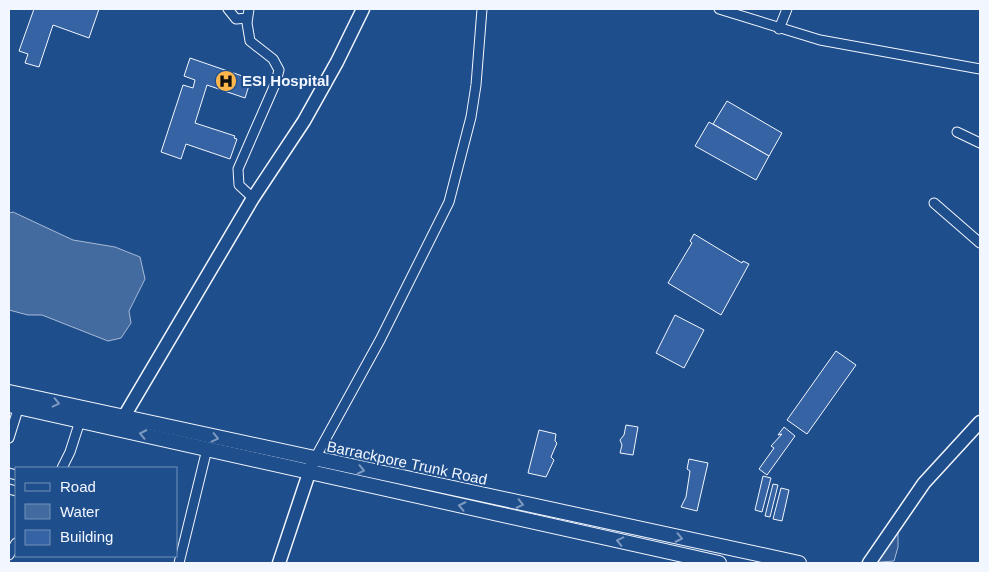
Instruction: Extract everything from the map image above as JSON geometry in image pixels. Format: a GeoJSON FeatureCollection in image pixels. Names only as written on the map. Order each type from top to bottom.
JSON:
{"type":"FeatureCollection","features":[{"type":"Feature","properties":{"kind":"main road","name":"Barrackpore Trunk Road"},"geometry":{"type":"LineString","coordinates":[[15,400],[80,420],[120,423],[207,448],[312,466],[798,563]]}},
{"type":"Feature","properties":{"kind":"main road","name":"Barrackpore Trunk Road"},"geometry":{"type":"LineString","coordinates":[[15,400],[312,466],[719,563]]}},
{"type":"Feature","properties":{"kind":"street"},"geometry":{"type":"LineString","coordinates":[[228,9],[236,19],[248,13],[250,41],[273,58],[279,70],[276,82],[238,169],[239,185],[253,198]]}},
{"type":"Feature","properties":{"kind":"street"},"geometry":{"type":"LineString","coordinates":[[120,423],[253,198],[304,121],[337,62],[363,9]]}},
{"type":"Feature","properties":{"kind":"street"},"geometry":{"type":"LineString","coordinates":[[279,563],[312,466],[380,340],[449,202],[471,116],[476,85],[482,9]]}},
{"type":"Feature","properties":{"kind":"street"},"geometry":{"type":"LineString","coordinates":[[719,9],[778,29],[840,44],[980,68]]}},
{"type":"Feature","properties":{"kind":"street"},"geometry":{"type":"LineString","coordinates":[[778,29],[787,9]]}},
{"type":"Feature","properties":{"kind":"street"},"geometry":{"type":"LineString","coordinates":[[957,132],[980,143]]}},
{"type":"Feature","properties":{"kind":"street"},"geometry":{"type":"LineString","coordinates":[[934,203],[980,243]]}},
{"type":"Feature","properties":{"kind":"street"},"geometry":{"type":"LineString","coordinates":[[9,438],[15,400]]}},
{"type":"Feature","properties":{"kind":"street"},"geometry":{"type":"LineString","coordinates":[[62,467],[70,452],[80,420]]}},
{"type":"Feature","properties":{"kind":"street"},"geometry":{"type":"LineString","coordinates":[[869,563],[924,483],[980,422]]}},
{"type":"Feature","properties":{"kind":"street"},"geometry":{"type":"LineString","coordinates":[[179,563],[207,448]]}},
{"type":"Feature","properties":{"kind":"shaded area"},"geometry":{"type":"Polygon","coordinates":[[[898,518],[898,547],[894,561],[867,563],[898,518]]]}},
{"type":"Feature","properties":{"kind":"water"},"geometry":{"type":"Polygon","coordinates":[[[13,212],[73,240],[115,247],[140,257],[145,279],[129,311],[131,323],[121,338],[108,341],[42,315],[28,315],[9,310],[9,213],[13,212]]]}},
{"type":"Feature","properties":{"kind":"building"},"geometry":{"type":"Polygon","coordinates":[[[34,9],[99,9],[89,38],[53,25],[39,67],[25,63],[28,54],[19,51],[34,9]]]}},
{"type":"Feature","properties":{"kind":"building"},"geometry":{"type":"Polygon","coordinates":[[[190,58],[251,79],[245,98],[207,85],[195,123],[235,136],[234,138],[237,139],[230,159],[186,144],[181,159],[161,152],[183,85],[193,88],[195,80],[184,76],[190,58]]]}},
{"type":"Feature","properties":{"kind":"building"},"geometry":{"type":"Polygon","coordinates":[[[727,101],[782,133],[769,156],[713,124],[727,101]]]}},
{"type":"Feature","properties":{"kind":"building"},"geometry":{"type":"Polygon","coordinates":[[[709,122],[769,156],[756,180],[695,146],[709,122]]]}},
{"type":"Feature","properties":{"kind":"building"},"geometry":{"type":"Polygon","coordinates":[[[694,234],[742,263],[743,261],[749,264],[721,315],[668,283],[692,243],[690,241],[694,234]]]}},
{"type":"Feature","properties":{"kind":"building"},"geometry":{"type":"Polygon","coordinates":[[[675,315],[704,330],[684,368],[656,353],[675,315]]]}},
{"type":"Feature","properties":{"kind":"building"},"geometry":{"type":"Polygon","coordinates":[[[836,351],[856,365],[807,434],[787,420],[836,351]]]}},
{"type":"Feature","properties":{"kind":"building"},"geometry":{"type":"Polygon","coordinates":[[[626,425],[638,427],[633,455],[620,453],[622,445],[620,440],[624,435],[626,425]]]}},
{"type":"Feature","properties":{"kind":"building"},"geometry":{"type":"Polygon","coordinates":[[[784,427],[795,436],[767,475],[759,469],[774,448],[771,446],[782,434],[778,435],[784,427]]]}},
{"type":"Feature","properties":{"kind":"building"},"geometry":{"type":"Polygon","coordinates":[[[539,430],[556,434],[555,441],[557,443],[551,457],[554,460],[546,477],[528,473],[539,430]]]}},
{"type":"Feature","properties":{"kind":"building"},"geometry":{"type":"Polygon","coordinates":[[[689,459],[708,463],[697,511],[681,507],[686,497],[690,471],[687,469],[689,459]]]}},
{"type":"Feature","properties":{"kind":"building"},"geometry":{"type":"Polygon","coordinates":[[[763,476],[771,478],[762,512],[755,510],[763,476]]]}},
{"type":"Feature","properties":{"kind":"building"},"geometry":{"type":"Polygon","coordinates":[[[773,484],[778,485],[770,517],[765,516],[773,484]]]}},
{"type":"Feature","properties":{"kind":"building"},"geometry":{"type":"Polygon","coordinates":[[[781,488],[789,490],[782,521],[773,519],[781,488]]]}},
{"type":"Feature","properties":{"kind":"place","name":"ESI Hospital"},"geometry":{"type":"Point","coordinates":[226,81]}}]}
